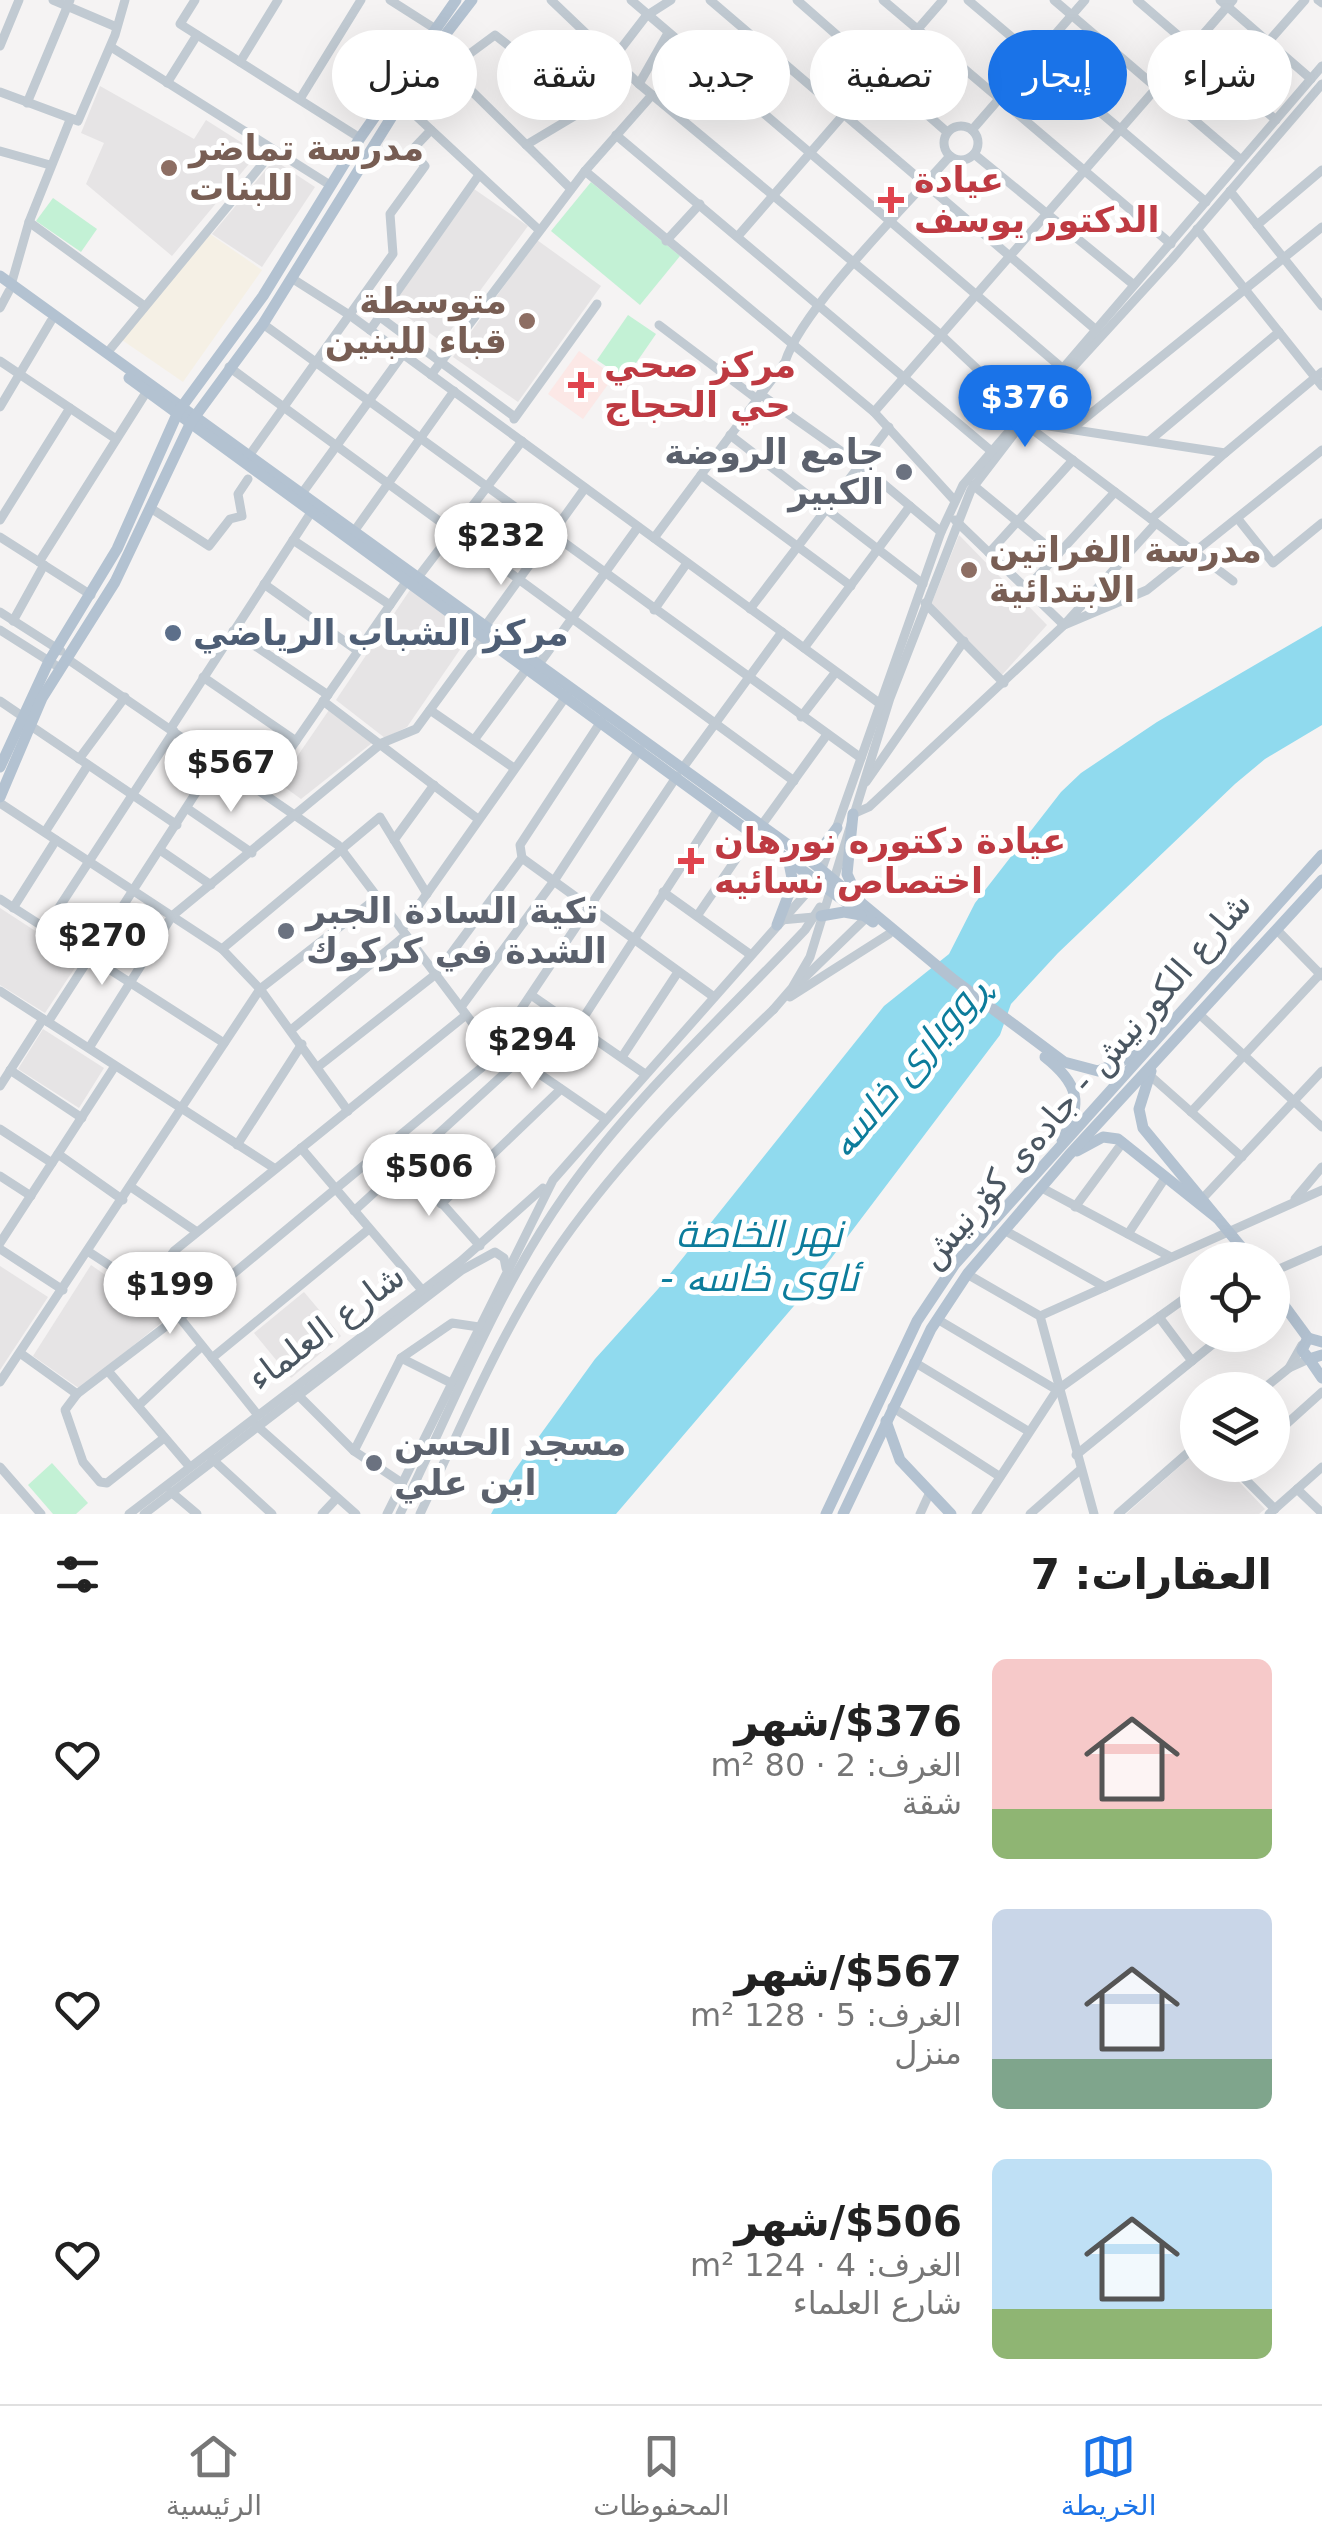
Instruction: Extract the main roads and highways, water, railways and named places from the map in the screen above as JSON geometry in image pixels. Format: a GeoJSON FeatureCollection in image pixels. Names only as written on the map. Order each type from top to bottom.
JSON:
{"type":"FeatureCollection","features":[{"type":"Feature","properties":{"kind":"main road"},"geometry":{"type":"LineString","coordinates":[[61,660],[56,648],[118,549],[180,409],[262,296],[360,138],[456,0]]}},
{"type":"Feature","properties":{"kind":"main road"},"geometry":{"type":"LineString","coordinates":[[0,766],[61,660],[115,582],[194,418],[263,324],[400,101],[472,0]]}},
{"type":"Feature","properties":{"kind":"main road"},"geometry":{"type":"LineString","coordinates":[[5,284],[107,353],[180,409]]}},
{"type":"Feature","properties":{"kind":"main road"},"geometry":{"type":"LineString","coordinates":[[5,284],[147,391],[250,454],[355,530],[414,578],[795,856],[866,916],[1018,1032],[1072,1084],[1077,1110],[1062,1140]]}},
{"type":"Feature","properties":{"kind":"main road"},"geometry":{"type":"LineString","coordinates":[[194,418],[312,511],[414,578]]}},
{"type":"Feature","properties":{"kind":"main road"},"geometry":{"type":"LineString","coordinates":[[534,666],[566,695],[679,772],[719,808],[758,830]]}},
{"type":"Feature","properties":{"kind":"main road"},"geometry":{"type":"LineString","coordinates":[[0,800],[27,721]]}},
{"type":"Feature","properties":{"kind":"main road"},"geometry":{"type":"LineString","coordinates":[[852,814],[847,874],[861,902]]}},
{"type":"Feature","properties":{"kind":"main road"},"geometry":{"type":"LineString","coordinates":[[795,856],[822,848],[837,828]]}},
{"type":"Feature","properties":{"kind":"main road","name":"شارع الكورنيش - جادەی کۆرنیش"},"geometry":{"type":"LineString","coordinates":[[826,1514],[917,1321],[955,1264],[1322,854]]}},
{"type":"Feature","properties":{"kind":"main road"},"geometry":{"type":"LineString","coordinates":[[779,923],[793,883],[795,856]]}},
{"type":"Feature","properties":{"kind":"main road"},"geometry":{"type":"LineString","coordinates":[[1305,873],[1320,882]]}},
{"type":"Feature","properties":{"kind":"main road"},"geometry":{"type":"LineString","coordinates":[[825,879],[861,902],[925,960]]}},
{"type":"Feature","properties":{"kind":"main road","name":"شارع الكورنيش - جادەی کۆرنیش"},"geometry":{"type":"LineString","coordinates":[[844,1514],[914,1362],[967,1274],[1069,1155],[1320,882]]}},
{"type":"Feature","properties":{"kind":"main road"},"geometry":{"type":"LineString","coordinates":[[819,918],[844,912],[866,916]]}},
{"type":"Feature","properties":{"kind":"main road"},"geometry":{"type":"LineString","coordinates":[[1018,1032],[1080,1070],[1106,1069],[1143,1052]]}},
{"type":"Feature","properties":{"kind":"main road"},"geometry":{"type":"LineString","coordinates":[[1148,1073],[1139,1109],[1152,1144],[1226,1224],[1236,1242]]}},
{"type":"Feature","properties":{"kind":"main road"},"geometry":{"type":"LineString","coordinates":[[1069,1155],[1103,1137],[1123,1142],[1226,1224]]}},
{"type":"Feature","properties":{"kind":"main road"},"geometry":{"type":"LineString","coordinates":[[1290,1316],[1306,1340],[1303,1354],[1316,1357],[1322,1378]]}},
{"type":"Feature","properties":{"kind":"main road"},"geometry":{"type":"LineString","coordinates":[[1306,1340],[1322,1342]]}},
{"type":"Feature","properties":{"kind":"main road"},"geometry":{"type":"LineString","coordinates":[[889,1413],[900,1460],[951,1514]]}},
{"type":"Feature","properties":{"kind":"main road"},"geometry":{"type":"LineString","coordinates":[[866,1464],[882,1458],[900,1460]]}},
{"type":"Feature","properties":{"kind":"water","name":"نهر الخاصة - ئاوی خاسە"},"geometry":{"type":"Polygon","coordinates":[[[1322,626],[1322,725],[1265,759],[1235,784],[1058,953],[1011,1004],[1000,1035],[805,1293],[616,1514],[491,1514],[514,1471],[595,1359],[658,1289],[884,1006],[949,954],[975,903],[1061,792],[1081,773],[1157,722],[1322,626]]]}},
{"type":"Feature","properties":{"kind":"place","name":"مدرسة تماضر للبنات"},"geometry":{"type":"Point","coordinates":[169,168]}},
{"type":"Feature","properties":{"kind":"place","name":"عيادة الدكتور يوسف"},"geometry":{"type":"Point","coordinates":[891,200]}},
{"type":"Feature","properties":{"kind":"place","name":"متوسطة قباء للبنين"},"geometry":{"type":"Point","coordinates":[527,321]}},
{"type":"Feature","properties":{"kind":"place","name":"مركز صحي حي الحجاج"},"geometry":{"type":"Point","coordinates":[581,385]}},
{"type":"Feature","properties":{"kind":"place","name":"جامع الروضة الكبير"},"geometry":{"type":"Point","coordinates":[904,472]}},
{"type":"Feature","properties":{"kind":"place","name":"مدرسة الفراتين الابتدائية"},"geometry":{"type":"Point","coordinates":[969,570]}},
{"type":"Feature","properties":{"kind":"place","name":"مركز الشباب الرياضي"},"geometry":{"type":"Point","coordinates":[173,633]}},
{"type":"Feature","properties":{"kind":"place","name":"عيادة دكتوره نورهان اختصاص نسائيه"},"geometry":{"type":"Point","coordinates":[691,861]}},
{"type":"Feature","properties":{"kind":"place","name":"تكية السادة الجبر الشدة في كركوك"},"geometry":{"type":"Point","coordinates":[286,931]}},
{"type":"Feature","properties":{"kind":"place","name":"مسجد الحسن ابن علي"},"geometry":{"type":"Point","coordinates":[374,1463]}},
{"type":"Feature","properties":{"kind":"water label","name":"ڕووباری خاسە"},"geometry":{"type":"Point","coordinates":[909,1065]}}]}
